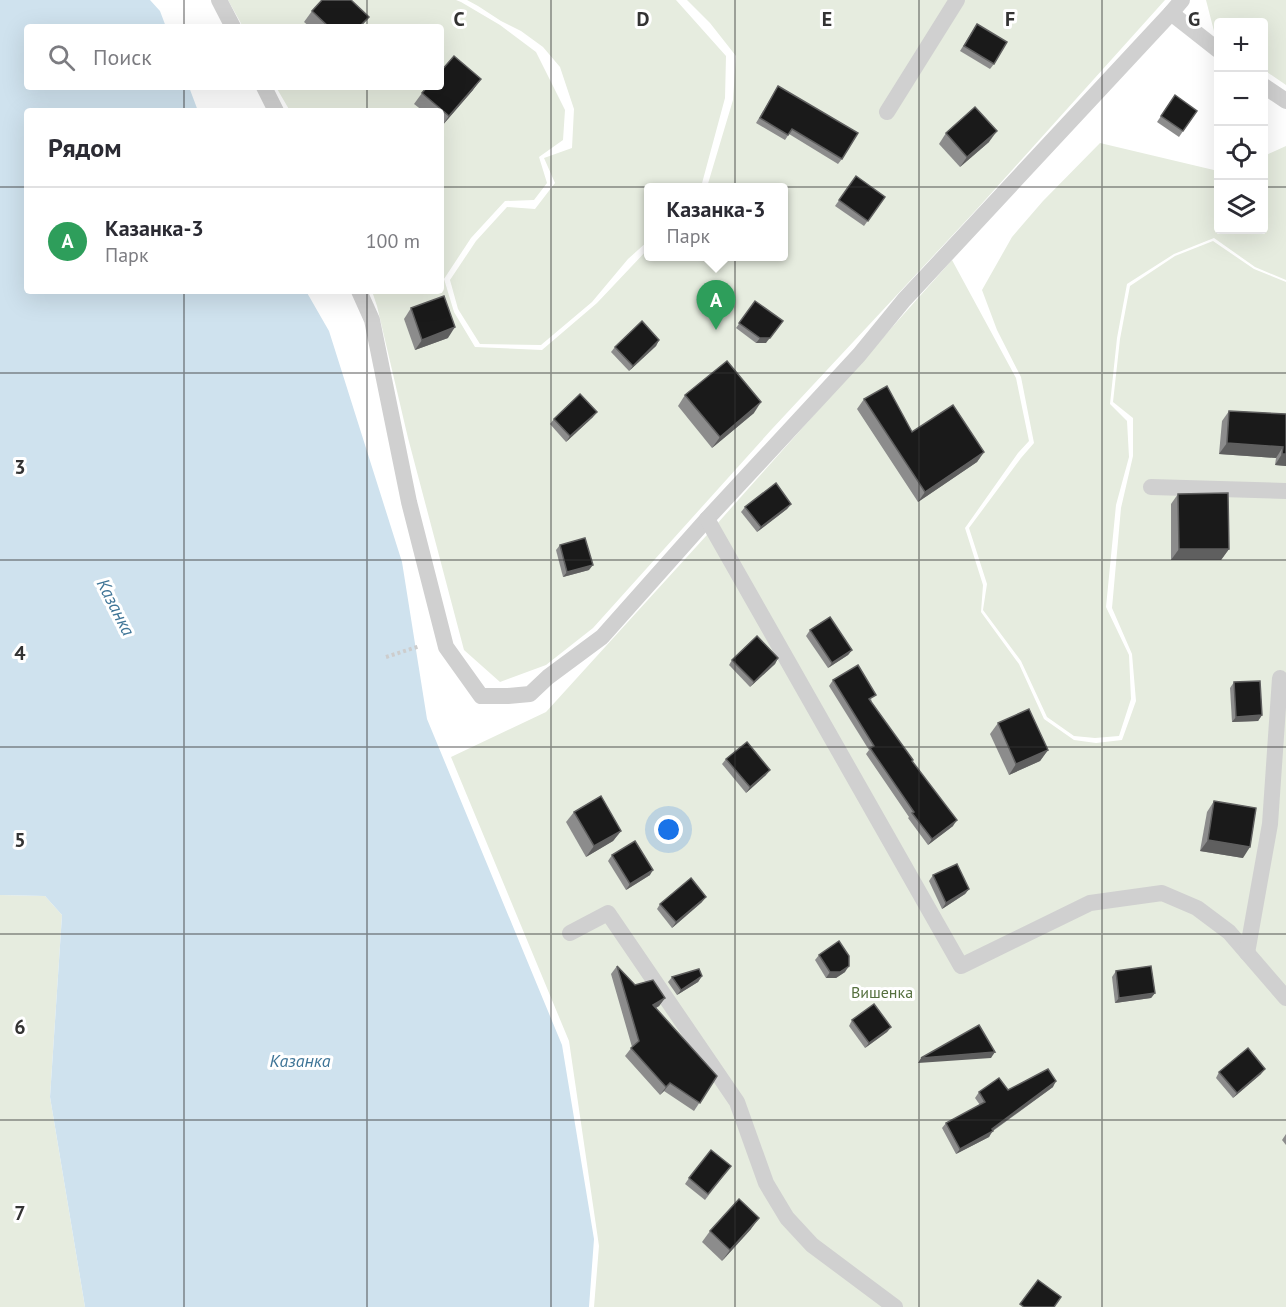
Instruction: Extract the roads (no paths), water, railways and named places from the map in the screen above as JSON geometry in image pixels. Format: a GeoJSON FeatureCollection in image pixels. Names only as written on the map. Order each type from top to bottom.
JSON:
{"type":"FeatureCollection","features":[{"type":"Feature","properties":{"kind":"lane"},"geometry":{"type":"LineString","coordinates":[[219,0],[231,24]]}},
{"type":"Feature","properties":{"kind":"lane"},"geometry":{"type":"LineString","coordinates":[[887,112],[957,0]]}},
{"type":"Feature","properties":{"kind":"lane"},"geometry":{"type":"LineString","coordinates":[[360,294],[372,320],[408,502],[446,647],[481,696],[530,694],[548,677],[602,637],[707,519],[859,355],[904,300],[1176,6],[1214,46]]}},
{"type":"Feature","properties":{"kind":"lane"},"geometry":{"type":"LineString","coordinates":[[1268,89],[1286,101]]}},
{"type":"Feature","properties":{"kind":"lane"},"geometry":{"type":"LineString","coordinates":[[266,90],[274,108]]}},
{"type":"Feature","properties":{"kind":"lane"},"geometry":{"type":"LineString","coordinates":[[1150,487],[1286,491]]}},
{"type":"Feature","properties":{"kind":"lane"},"geometry":{"type":"LineString","coordinates":[[707,519],[961,966],[1090,903],[1162,893],[1197,908],[1228,932],[1286,998]]}},
{"type":"Feature","properties":{"kind":"lane"},"geometry":{"type":"LineString","coordinates":[[1247,953],[1270,824],[1280,678]]}},
{"type":"Feature","properties":{"kind":"lane"},"geometry":{"type":"LineString","coordinates":[[570,933],[608,913],[737,1101],[766,1182],[787,1218],[812,1245],[895,1307]]}},
{"type":"Feature","properties":{"kind":"water","name":"Казанка"},"geometry":{"type":"Polygon","coordinates":[[[0,0],[150,0],[160,11],[165,24],[24,24],[24,90],[190,90],[197,108],[24,108],[24,294],[308,294],[329,331],[402,562],[427,719],[562,1045],[594,1239],[589,1307],[85,1307],[50,1097],[62,915],[45,896],[0,895],[0,0]]]}},
{"type":"Feature","properties":{"kind":"place","name":"Казанка-3"},"geometry":{"type":"Point","coordinates":[716,330]}},
{"type":"Feature","properties":{"kind":"park label","name":"Вишенка"},"geometry":{"type":"Point","coordinates":[882,992]}}]}
